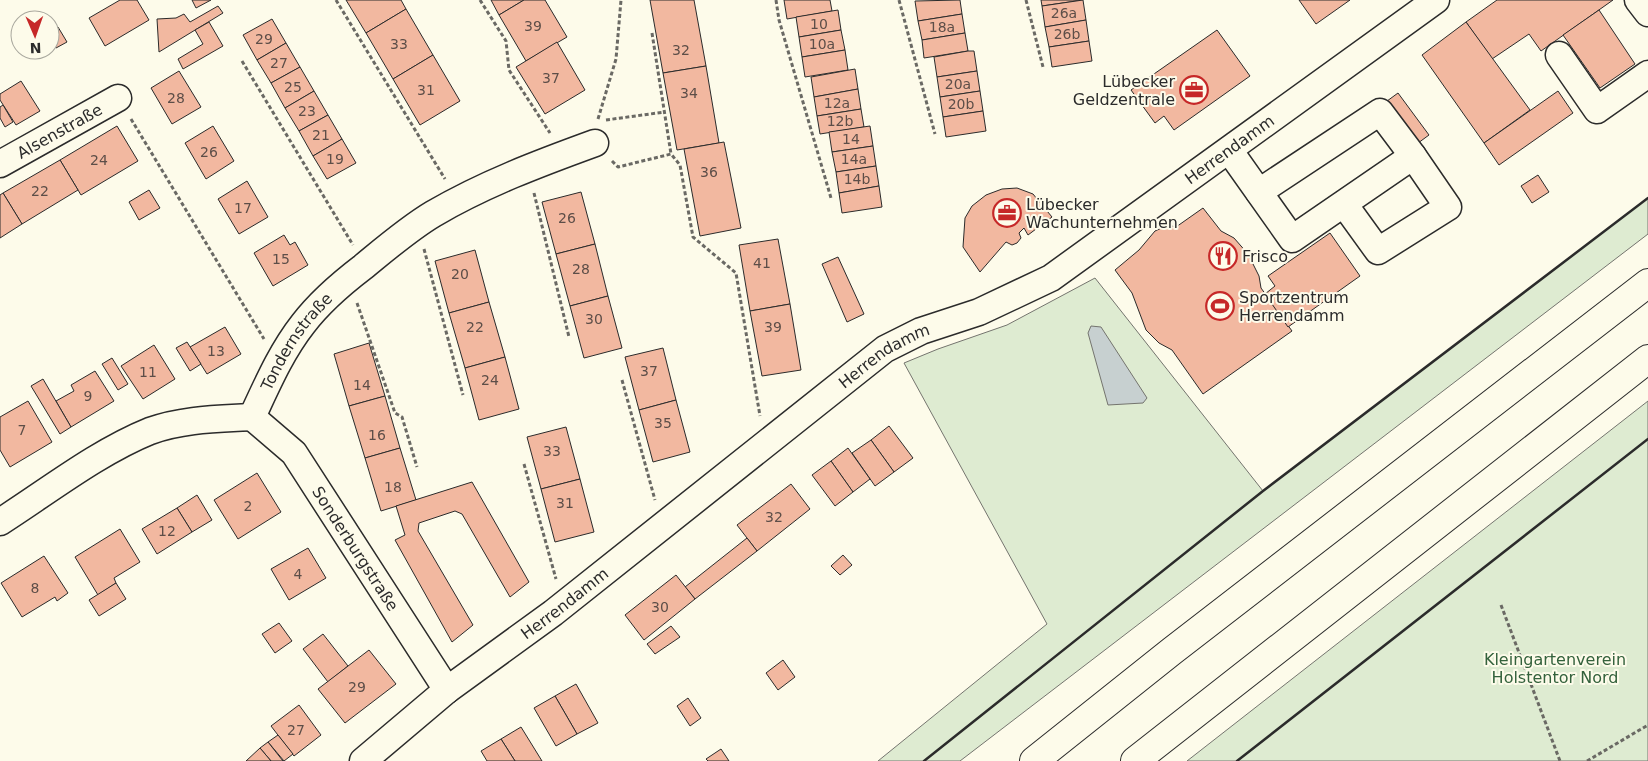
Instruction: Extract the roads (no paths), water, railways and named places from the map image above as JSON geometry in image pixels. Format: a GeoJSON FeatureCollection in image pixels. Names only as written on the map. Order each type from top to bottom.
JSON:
{"type":"FeatureCollection","features":[{"type":"Feature","properties":{"kind":"highway"},"geometry":{"type":"LineString","coordinates":[[1034,761],[1172,651],[1648,282]]}},
{"type":"Feature","properties":{"kind":"highway"},"geometry":{"type":"LineString","coordinates":[[1135,761],[1648,359]]}},
{"type":"Feature","properties":{"kind":"street","name":"Herrendamm"},"geometry":{"type":"LineString","coordinates":[[363,761],[447,690],[563,606],[765,443],[886,349],[921,331],[979,312],[1051,278],[1436,0]]}},
{"type":"Feature","properties":{"kind":"street"},"geometry":{"type":"LineString","coordinates":[[1638,0],[1648,13]]}},
{"type":"Feature","properties":{"kind":"street"},"geometry":{"type":"LineString","coordinates":[[1559,55],[1598,110],[1648,74]]}},
{"type":"Feature","properties":{"kind":"street","name":"Alsenstraße"},"geometry":{"type":"LineString","coordinates":[[0,164],[118,98]]}},
{"type":"Feature","properties":{"kind":"street"},"geometry":{"type":"LineString","coordinates":[[1260,192],[1380,112],[1448,207],[1378,251],[1344,204]]}},
{"type":"Feature","properties":{"kind":"street","name":"Tondernstraße"},"geometry":{"type":"LineString","coordinates":[[252,417],[278,362],[303,323],[357,272],[432,214],[528,168],[596,143]]}},
{"type":"Feature","properties":{"kind":"street"},"geometry":{"type":"LineString","coordinates":[[1229,150],[1292,239],[1413,156]]}},
{"type":"Feature","properties":{"kind":"street"},"geometry":{"type":"LineString","coordinates":[[0,522],[110,451],[151,431],[196,420],[252,417]]}},
{"type":"Feature","properties":{"kind":"street","name":"Sonderburgstraße"},"geometry":{"type":"LineString","coordinates":[[252,417],[294,453],[447,690]]}},
{"type":"Feature","properties":{"kind":"place","name":"Lübecker Geldzentrale"},"geometry":{"type":"Point","coordinates":[1194,90]}},
{"type":"Feature","properties":{"kind":"place","name":"Lübecker Wachunternehmen"},"geometry":{"type":"Point","coordinates":[1007,213]}},
{"type":"Feature","properties":{"kind":"place","name":"Frisco"},"geometry":{"type":"Point","coordinates":[1223,256]}},
{"type":"Feature","properties":{"kind":"place","name":"Sportzentrum Herrendamm"},"geometry":{"type":"Point","coordinates":[1220,306]}},
{"type":"Feature","properties":{"kind":"park label","name":"Kleingartenverein Holstentor Nord"},"geometry":{"type":"Point","coordinates":[1555,668]}}]}
